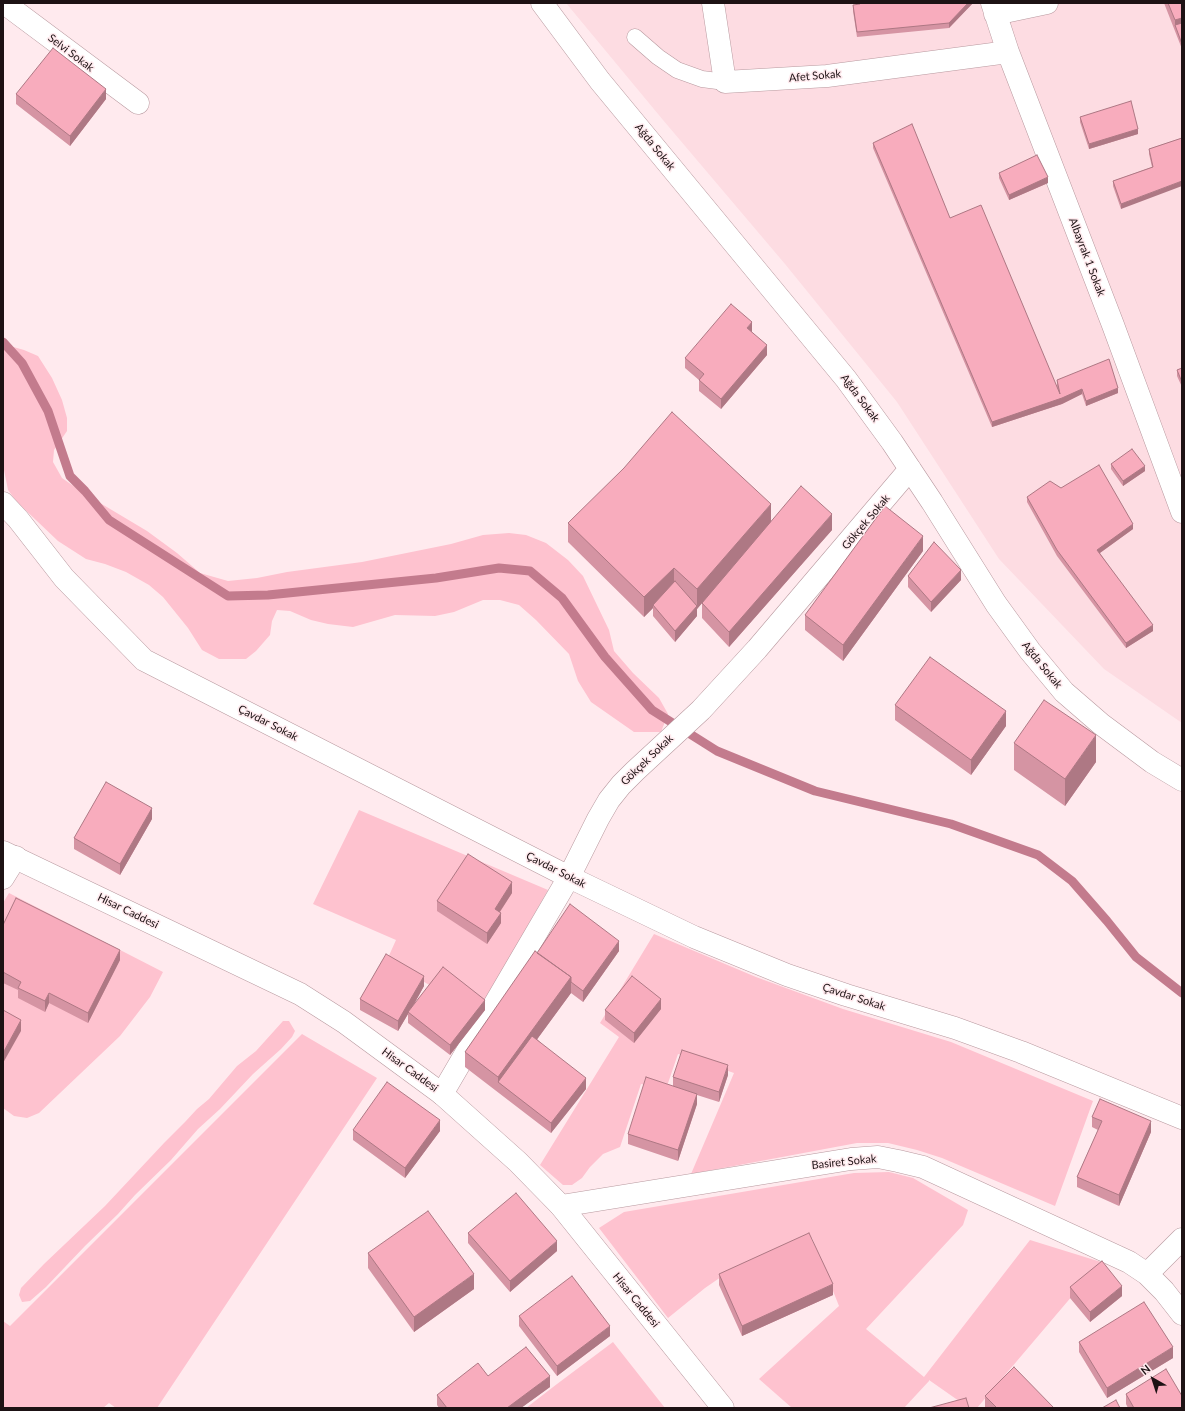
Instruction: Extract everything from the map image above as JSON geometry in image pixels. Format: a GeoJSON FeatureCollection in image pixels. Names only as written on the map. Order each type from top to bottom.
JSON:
{"type":"FeatureCollection","features":[{"type":"Feature","properties":{"kind":"street","name":"Selvi Sokak"},"geometry":{"type":"LineString","coordinates":[[4,3],[138,103]]}},
{"type":"Feature","properties":{"kind":"street","name":"Ağda Sokak"},"geometry":{"type":"LineString","coordinates":[[542,3],[600,81],[846,379],[892,442],[996,604],[1030,651],[1064,692],[1101,724],[1152,762],[1182,780]]}},
{"type":"Feature","properties":{"kind":"street"},"geometry":{"type":"LineString","coordinates":[[713,3],[725,82]]}},
{"type":"Feature","properties":{"kind":"street"},"geometry":{"type":"LineString","coordinates":[[994,8],[1047,3]]}},
{"type":"Feature","properties":{"kind":"street","name":"Albayrak 1 Sokak"},"geometry":{"type":"LineString","coordinates":[[994,8],[1008,52],[1114,326],[1182,512]]}},
{"type":"Feature","properties":{"kind":"street","name":"Afet Sokak"},"geometry":{"type":"LineString","coordinates":[[725,82],[827,76],[1008,52]]}},
{"type":"Feature","properties":{"kind":"street","name":"Gökçek Sokak"},"geometry":{"type":"LineString","coordinates":[[442,1094],[569,877],[609,800],[635,771],[701,710],[757,649],[910,469]]}},
{"type":"Feature","properties":{"kind":"street","name":"Çavdar Sokak"},"geometry":{"type":"LineString","coordinates":[[3,503],[18,519],[64,578],[144,660],[569,877],[694,937],[787,975],[846,995],[955,1028],[1021,1052],[1182,1118]]}},
{"type":"Feature","properties":{"kind":"street"},"geometry":{"type":"LineString","coordinates":[[3,878],[10,855]]}},
{"type":"Feature","properties":{"kind":"street","name":"Hisar Caddesi"},"geometry":{"type":"LineString","coordinates":[[10,855],[300,994],[344,1022],[442,1094],[518,1162],[561,1206],[723,1408]]}},
{"type":"Feature","properties":{"kind":"street","name":"Basiret Sokak"},"geometry":{"type":"LineString","coordinates":[[561,1206],[851,1159],[878,1157],[923,1167],[1129,1262],[1147,1274],[1164,1291],[1182,1314]]}},
{"type":"Feature","properties":{"kind":"street"},"geometry":{"type":"LineString","coordinates":[[1147,1274],[1182,1239]]}},
{"type":"Feature","properties":{"kind":"lane","name":"Afet Sokak"},"geometry":{"type":"LineString","coordinates":[[635,37],[658,57],[677,70],[702,79],[725,82]]}},
{"type":"Feature","properties":{"kind":"shaded area"},"geometry":{"type":"Polygon","coordinates":[[[566,3],[1182,3],[1182,723],[1104,669],[999,559],[897,402],[785,264],[566,3]]]}},
{"type":"Feature","properties":{"kind":"shaded area"},"geometry":{"type":"Polygon","coordinates":[[[3,344],[38,356],[52,378],[62,400],[67,418],[67,431],[54,450],[53,462],[62,478],[85,494],[147,531],[177,553],[200,573],[228,581],[257,578],[287,572],[362,562],[451,544],[483,535],[509,533],[526,535],[546,543],[568,560],[583,576],[609,630],[614,651],[633,673],[659,698],[668,714],[661,732],[634,732],[591,702],[578,681],[569,654],[519,605],[500,600],[483,600],[454,612],[435,616],[395,615],[353,627],[328,624],[311,620],[290,611],[277,610],[272,621],[270,635],[256,651],[246,659],[219,659],[202,650],[188,628],[163,597],[149,585],[126,572],[86,559],[58,541],[17,502],[8,490],[3,465],[3,344]]]}},
{"type":"Feature","properties":{"kind":"shaded area"},"geometry":{"type":"Polygon","coordinates":[[[359,810],[548,890],[485,1001],[431,986],[387,960],[396,940],[313,904],[359,810]]]}},
{"type":"Feature","properties":{"kind":"shaded area"},"geometry":{"type":"Polygon","coordinates":[[[9,893],[163,972],[150,997],[120,1036],[39,1113],[27,1118],[14,1116],[3,1108],[3,903],[9,893]]]}},
{"type":"Feature","properties":{"kind":"shaded area"},"geometry":{"type":"Polygon","coordinates":[[[654,934],[756,977],[843,1009],[951,1042],[1093,1101],[1055,1206],[942,1158],[888,1143],[857,1143],[691,1174],[734,1073],[678,1054],[666,1089],[641,1084],[620,1147],[603,1154],[590,1167],[582,1178],[572,1185],[563,1185],[540,1165],[619,1037],[600,1023],[654,934]]]}},
{"type":"Feature","properties":{"kind":"shaded area"},"geometry":{"type":"Polygon","coordinates":[[[283,1021],[289,1021],[295,1031],[292,1037],[281,1049],[253,1074],[220,1109],[198,1129],[171,1160],[46,1287],[30,1301],[22,1302],[19,1295],[21,1288],[105,1206],[197,1109],[209,1099],[237,1066],[256,1051],[283,1021]]]}},
{"type":"Feature","properties":{"kind":"shaded area"},"geometry":{"type":"Polygon","coordinates":[[[302,1034],[377,1078],[157,1408],[116,1408],[109,1403],[103,1408],[3,1408],[3,1321],[10,1326],[302,1034]]]}},
{"type":"Feature","properties":{"kind":"shaded area"},"geometry":{"type":"Polygon","coordinates":[[[889,1172],[913,1178],[968,1210],[963,1225],[866,1329],[924,1377],[1030,1240],[1101,1262],[977,1408],[969,1408],[929,1380],[904,1408],[792,1408],[759,1379],[839,1306],[812,1238],[721,1277],[668,1318],[599,1228],[624,1212],[854,1173],[889,1172]]]}},
{"type":"Feature","properties":{"kind":"shaded area"},"geometry":{"type":"Polygon","coordinates":[[[613,1342],[665,1408],[526,1408],[557,1384],[613,1342]]]}},
{"type":"Feature","properties":{"kind":"building"},"geometry":{"type":"Polygon","coordinates":[[[860,3],[968,3],[949,23],[857,32],[853,5],[860,3]]]}},
{"type":"Feature","properties":{"kind":"building"},"geometry":{"type":"Polygon","coordinates":[[[1168,3],[1182,3],[1182,18],[1175,20],[1168,3]]]}},
{"type":"Feature","properties":{"kind":"building"},"geometry":{"type":"Polygon","coordinates":[[[1182,23],[1182,44],[1175,25],[1182,23]]]}},
{"type":"Feature","properties":{"kind":"building"},"geometry":{"type":"Polygon","coordinates":[[[53,48],[106,89],[70,136],[16,94],[53,48]]]}},
{"type":"Feature","properties":{"kind":"building"},"geometry":{"type":"Polygon","coordinates":[[[1131,101],[1138,129],[1089,144],[1080,117],[1131,101]]]}},
{"type":"Feature","properties":{"kind":"building"},"geometry":{"type":"Polygon","coordinates":[[[912,124],[950,218],[981,205],[1060,394],[1057,380],[1109,359],[1118,388],[1086,401],[1082,389],[1062,398],[992,422],[873,143],[912,124]]]}},
{"type":"Feature","properties":{"kind":"building"},"geometry":{"type":"Polygon","coordinates":[[[1182,138],[1182,181],[1121,204],[1113,181],[1153,167],[1149,149],[1182,138]]]}},
{"type":"Feature","properties":{"kind":"building"},"geometry":{"type":"Polygon","coordinates":[[[1037,155],[1048,177],[1009,195],[999,173],[1037,155]]]}},
{"type":"Feature","properties":{"kind":"building"},"geometry":{"type":"Polygon","coordinates":[[[731,304],[752,322],[747,328],[767,345],[721,399],[699,380],[704,374],[685,358],[731,304]]]}},
{"type":"Feature","properties":{"kind":"building"},"geometry":{"type":"Polygon","coordinates":[[[1182,368],[1182,382],[1177,370],[1182,368]]]}},
{"type":"Feature","properties":{"kind":"building"},"geometry":{"type":"Polygon","coordinates":[[[672,412],[771,504],[697,589],[674,568],[644,597],[568,523],[624,468],[672,412]]]}},
{"type":"Feature","properties":{"kind":"building"},"geometry":{"type":"Polygon","coordinates":[[[1132,449],[1145,466],[1123,481],[1111,464],[1132,449]]]}},
{"type":"Feature","properties":{"kind":"building"},"geometry":{"type":"Polygon","coordinates":[[[1099,465],[1133,524],[1097,550],[1153,625],[1126,643],[1057,550],[1027,497],[1050,481],[1061,488],[1099,465]]]}},
{"type":"Feature","properties":{"kind":"building"},"geometry":{"type":"Polygon","coordinates":[[[801,486],[832,514],[729,632],[702,603],[801,486]]]}},
{"type":"Feature","properties":{"kind":"building"},"geometry":{"type":"Polygon","coordinates":[[[885,506],[923,536],[843,645],[805,615],[885,506]]]}},
{"type":"Feature","properties":{"kind":"building"},"geometry":{"type":"Polygon","coordinates":[[[934,542],[961,570],[931,602],[908,576],[934,542]]]}},
{"type":"Feature","properties":{"kind":"building"},"geometry":{"type":"Polygon","coordinates":[[[675,581],[697,606],[675,631],[653,605],[675,581]]]}},
{"type":"Feature","properties":{"kind":"building"},"geometry":{"type":"Polygon","coordinates":[[[930,657],[1006,711],[971,760],[895,705],[930,657]]]}},
{"type":"Feature","properties":{"kind":"building"},"geometry":{"type":"Polygon","coordinates":[[[1044,700],[1096,735],[1065,779],[1014,743],[1044,700]]]}},
{"type":"Feature","properties":{"kind":"building"},"geometry":{"type":"Polygon","coordinates":[[[106,782],[152,808],[120,864],[74,838],[106,782]]]}},
{"type":"Feature","properties":{"kind":"building"},"geometry":{"type":"Polygon","coordinates":[[[468,854],[512,882],[495,909],[501,913],[487,933],[437,901],[468,854]]]}},
{"type":"Feature","properties":{"kind":"building"},"geometry":{"type":"Polygon","coordinates":[[[16,898],[120,950],[88,1013],[49,993],[45,1001],[18,988],[21,982],[3,972],[3,925],[16,898]]]}},
{"type":"Feature","properties":{"kind":"building"},"geometry":{"type":"Polygon","coordinates":[[[570,904],[619,941],[583,991],[571,982],[571,977],[537,953],[570,904]]]}},
{"type":"Feature","properties":{"kind":"building"},"geometry":{"type":"Polygon","coordinates":[[[535,951],[571,977],[498,1077],[465,1052],[535,951]]]}},
{"type":"Feature","properties":{"kind":"building"},"geometry":{"type":"Polygon","coordinates":[[[386,954],[424,976],[398,1021],[360,999],[386,954]]]}},
{"type":"Feature","properties":{"kind":"building"},"geometry":{"type":"Polygon","coordinates":[[[443,967],[485,1000],[450,1045],[408,1012],[443,967]]]}},
{"type":"Feature","properties":{"kind":"building"},"geometry":{"type":"Polygon","coordinates":[[[632,976],[661,999],[634,1033],[605,1010],[632,976]]]}},
{"type":"Feature","properties":{"kind":"building"},"geometry":{"type":"Polygon","coordinates":[[[3,1010],[21,1020],[3,1053],[3,1010]]]}},
{"type":"Feature","properties":{"kind":"building"},"geometry":{"type":"Polygon","coordinates":[[[532,1036],[586,1078],[551,1123],[498,1082],[532,1036]]]}},
{"type":"Feature","properties":{"kind":"building"},"geometry":{"type":"Polygon","coordinates":[[[682,1050],[728,1065],[719,1092],[673,1077],[682,1050]]]}},
{"type":"Feature","properties":{"kind":"building"},"geometry":{"type":"Polygon","coordinates":[[[646,1077],[697,1094],[678,1150],[628,1134],[646,1077]]]}},
{"type":"Feature","properties":{"kind":"building"},"geometry":{"type":"Polygon","coordinates":[[[387,1082],[440,1120],[405,1168],[353,1130],[387,1082]]]}},
{"type":"Feature","properties":{"kind":"building"},"geometry":{"type":"Polygon","coordinates":[[[1100,1099],[1151,1121],[1119,1195],[1077,1177],[1102,1121],[1092,1117],[1100,1099]]]}},
{"type":"Feature","properties":{"kind":"building"},"geometry":{"type":"Polygon","coordinates":[[[516,1193],[557,1241],[510,1281],[468,1233],[516,1193]]]}},
{"type":"Feature","properties":{"kind":"building"},"geometry":{"type":"Polygon","coordinates":[[[428,1211],[474,1274],[414,1317],[368,1253],[428,1211]]]}},
{"type":"Feature","properties":{"kind":"building"},"geometry":{"type":"Polygon","coordinates":[[[809,1233],[833,1284],[742,1326],[719,1274],[809,1233]]]}},
{"type":"Feature","properties":{"kind":"building"},"geometry":{"type":"Polygon","coordinates":[[[1102,1261],[1122,1286],[1090,1312],[1070,1287],[1102,1261]]]}},
{"type":"Feature","properties":{"kind":"building"},"geometry":{"type":"Polygon","coordinates":[[[572,1276],[610,1326],[557,1366],[519,1316],[572,1276]]]}},
{"type":"Feature","properties":{"kind":"building"},"geometry":{"type":"Polygon","coordinates":[[[1144,1302],[1173,1347],[1107,1388],[1079,1342],[1144,1302]]]}},
{"type":"Feature","properties":{"kind":"building"},"geometry":{"type":"Polygon","coordinates":[[[526,1347],[550,1376],[507,1408],[447,1408],[437,1395],[478,1363],[488,1376],[526,1347]]]}},
{"type":"Feature","properties":{"kind":"building"},"geometry":{"type":"Polygon","coordinates":[[[1014,1367],[1054,1408],[997,1408],[985,1396],[1014,1367]]]}},
{"type":"Feature","properties":{"kind":"building"},"geometry":{"type":"Polygon","coordinates":[[[1166,1369],[1182,1396],[1182,1408],[1134,1408],[1126,1394],[1166,1369]]]}},
{"type":"Feature","properties":{"kind":"building"},"geometry":{"type":"Polygon","coordinates":[[[966,1398],[969,1408],[929,1408],[966,1398]]]}},
{"type":"Feature","properties":{"kind":"building"},"geometry":{"type":"Polygon","coordinates":[[[1116,1400],[1120,1408],[1102,1408],[1116,1400]]]}},
{"type":"Feature","properties":{"kind":"waterway"},"geometry":{"type":"LineString","coordinates":[[3,342],[22,363],[48,411],[70,476],[85,491],[109,520],[228,596],[268,595],[436,578],[499,568],[530,571],[562,598],[605,657],[652,710],[717,751],[815,791],[951,824],[1038,855],[1072,881],[1136,957],[1182,993]]}}]}
